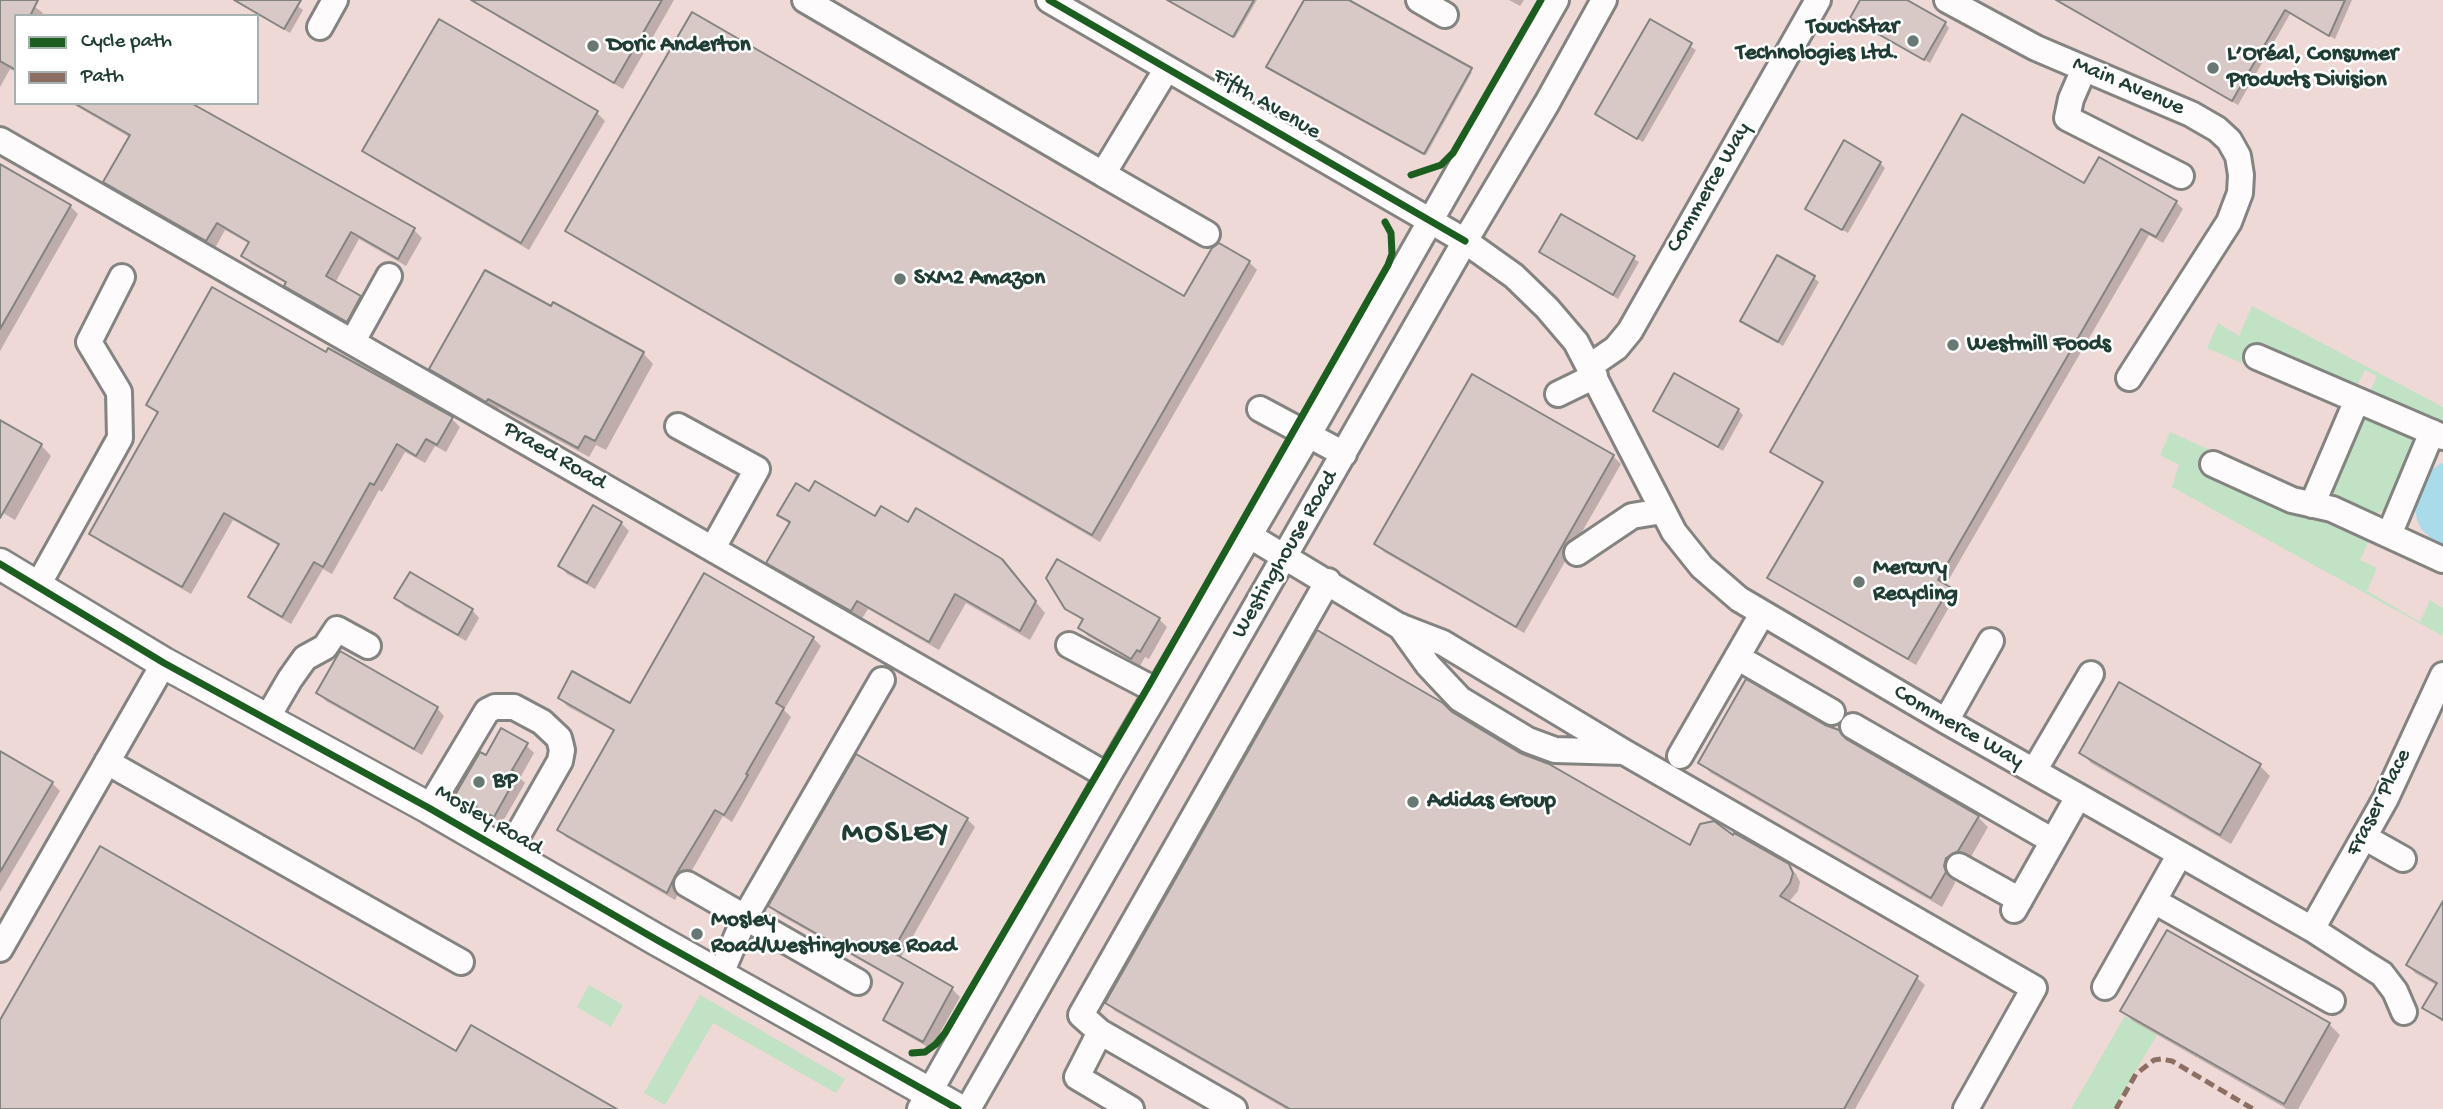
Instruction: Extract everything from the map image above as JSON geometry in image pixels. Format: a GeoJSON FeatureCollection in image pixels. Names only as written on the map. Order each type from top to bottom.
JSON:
{"type":"FeatureCollection","features":[{"type":"Feature","properties":{"kind":"main road","name":"Mosley Road"},"geometry":{"type":"LineString","coordinates":[[0,564],[164,663],[429,808],[720,976],[925,1101],[958,1109]]}},
{"type":"Feature","properties":{"kind":"street"},"geometry":{"type":"LineString","coordinates":[[320,27],[335,0]]}},
{"type":"Feature","properties":{"kind":"street","name":"Fifth Avenue"},"geometry":{"type":"LineString","coordinates":[[1049,0],[1465,241]]}},
{"type":"Feature","properties":{"kind":"street"},"geometry":{"type":"LineString","coordinates":[[1419,0],[1445,15]]}},
{"type":"Feature","properties":{"kind":"street","name":"Westinghouse Road"},"geometry":{"type":"LineString","coordinates":[[925,1101],[1108,776],[1308,436],[1556,0]]}},
{"type":"Feature","properties":{"kind":"street","name":"Westinghouse Road"},"geometry":{"type":"LineString","coordinates":[[968,1109],[1465,241],[1548,103],[1604,0]]}},
{"type":"Feature","properties":{"kind":"street","name":"Commerce Way"},"geometry":{"type":"LineString","coordinates":[[1593,371],[1630,331],[1818,0]]}},
{"type":"Feature","properties":{"kind":"street","name":"Main Avenue"},"geometry":{"type":"LineString","coordinates":[[1947,0],[2036,48],[2192,114],[2217,129],[2229,140],[2238,156],[2240,193],[2229,222],[2129,378]]}},
{"type":"Feature","properties":{"kind":"street"},"geometry":{"type":"LineString","coordinates":[[820,4],[1207,234]]}},
{"type":"Feature","properties":{"kind":"street"},"geometry":{"type":"LineString","coordinates":[[2084,69],[2071,99],[2067,118],[2181,176]]}},
{"type":"Feature","properties":{"kind":"street"},"geometry":{"type":"LineString","coordinates":[[1103,173],[1166,70]]}},
{"type":"Feature","properties":{"kind":"street","name":"Praed Road"},"geometry":{"type":"LineString","coordinates":[[0,140],[1108,776]]}},
{"type":"Feature","properties":{"kind":"street","name":"Commerce Way"},"geometry":{"type":"LineString","coordinates":[[1465,241],[1489,256],[1531,291],[1561,323],[1593,371],[1662,511],[1688,551],[1739,599],[1945,721],[2312,929],[2382,974],[2395,991],[2404,1012]]}},
{"type":"Feature","properties":{"kind":"street"},"geometry":{"type":"LineString","coordinates":[[353,341],[390,276]]}},
{"type":"Feature","properties":{"kind":"street"},"geometry":{"type":"LineString","coordinates":[[37,587],[120,438],[118,392],[89,342],[122,278]]}},
{"type":"Feature","properties":{"kind":"street"},"geometry":{"type":"LineString","coordinates":[[2257,357],[2437,434],[2389,535]]}},
{"type":"Feature","properties":{"kind":"street"},"geometry":{"type":"LineString","coordinates":[[1558,394],[1593,371]]}},
{"type":"Feature","properties":{"kind":"street"},"geometry":{"type":"LineString","coordinates":[[2312,505],[2357,400]]}},
{"type":"Feature","properties":{"kind":"street"},"geometry":{"type":"LineString","coordinates":[[1260,410],[1344,454]]}},
{"type":"Feature","properties":{"kind":"street"},"geometry":{"type":"LineString","coordinates":[[678,426],[757,469],[713,548]]}},
{"type":"Feature","properties":{"kind":"street"},"geometry":{"type":"LineString","coordinates":[[2213,464],[2292,500],[2332,509],[2443,560]]}},
{"type":"Feature","properties":{"kind":"street"},"geometry":{"type":"LineString","coordinates":[[1577,553],[1632,516],[1662,511]]}},
{"type":"Feature","properties":{"kind":"street"},"geometry":{"type":"LineString","coordinates":[[1250,536],[1399,625],[1443,643],[1624,752],[2034,988],[1966,1109]]}},
{"type":"Feature","properties":{"kind":"street"},"geometry":{"type":"LineString","coordinates":[[1234,1109],[1100,1032],[1081,1015],[1328,581]]}},
{"type":"Feature","properties":{"kind":"street"},"geometry":{"type":"LineString","coordinates":[[1680,756],[1762,614]]}},
{"type":"Feature","properties":{"kind":"street"},"geometry":{"type":"LineString","coordinates":[[1399,625],[1428,665],[1460,699],[1528,740],[1555,750],[1624,752]]}},
{"type":"Feature","properties":{"kind":"street"},"geometry":{"type":"LineString","coordinates":[[266,720],[289,679],[305,658],[324,647],[337,629],[368,646]]}},
{"type":"Feature","properties":{"kind":"street"},"geometry":{"type":"LineString","coordinates":[[1945,721],[1991,641]]}},
{"type":"Feature","properties":{"kind":"street"},"geometry":{"type":"LineString","coordinates":[[1069,645],[1157,691]]}},
{"type":"Feature","properties":{"kind":"street"},"geometry":{"type":"LineString","coordinates":[[1737,657],[1832,712]]}},
{"type":"Feature","properties":{"kind":"street"},"geometry":{"type":"LineString","coordinates":[[0,949],[164,663]]}},
{"type":"Feature","properties":{"kind":"street"},"geometry":{"type":"LineString","coordinates":[[2034,771],[2091,674]]}},
{"type":"Feature","properties":{"kind":"street","name":"Fraser Place"},"geometry":{"type":"LineString","coordinates":[[2312,929],[2386,797],[2443,675]]}},
{"type":"Feature","properties":{"kind":"street"},"geometry":{"type":"LineString","coordinates":[[720,976],[745,917],[882,681]]}},
{"type":"Feature","properties":{"kind":"street"},"geometry":{"type":"LineString","coordinates":[[429,808],[486,711],[495,707],[514,707],[542,722],[559,738],[562,750],[560,761],[507,854]]}},
{"type":"Feature","properties":{"kind":"street"},"geometry":{"type":"LineString","coordinates":[[1853,726],[2053,841]]}},
{"type":"Feature","properties":{"kind":"street"},"geometry":{"type":"LineString","coordinates":[[107,762],[461,962]]}},
{"type":"Feature","properties":{"kind":"street"},"geometry":{"type":"LineString","coordinates":[[1959,866],[2017,905],[2078,797]]}},
{"type":"Feature","properties":{"kind":"street"},"geometry":{"type":"LineString","coordinates":[[2364,837],[2403,859]]}},
{"type":"Feature","properties":{"kind":"street"},"geometry":{"type":"LineString","coordinates":[[2105,987],[2180,854]]}},
{"type":"Feature","properties":{"kind":"street"},"geometry":{"type":"LineString","coordinates":[[687,884],[858,982]]}},
{"type":"Feature","properties":{"kind":"street"},"geometry":{"type":"LineString","coordinates":[[2154,901],[2332,1001]]}},
{"type":"Feature","properties":{"kind":"street"},"geometry":{"type":"LineString","coordinates":[[1100,1032],[1077,1077],[1131,1109]]}},
{"type":"Feature","properties":{"kind":"shaded area"},"geometry":{"type":"Polygon","coordinates":[[[0,0],[2443,0],[2443,1109],[0,1109],[0,0]]]}},
{"type":"Feature","properties":{"kind":"green space"},"geometry":{"type":"Polygon","coordinates":[[[2252,306],[2443,407],[2443,424],[2370,392],[2377,376],[2365,370],[2356,387],[2254,342],[2244,364],[2207,348],[2218,323],[2239,336],[2252,306]]]}},
{"type":"Feature","properties":{"kind":"green space"},"geometry":{"type":"Polygon","coordinates":[[[2370,417],[2409,435],[2412,440],[2412,446],[2383,510],[2373,515],[2334,498],[2330,492],[2359,423],[2370,417]]]}},
{"type":"Feature","properties":{"kind":"green space"},"geometry":{"type":"Polygon","coordinates":[[[2170,432],[2208,449],[2199,471],[2285,510],[2327,519],[2370,538],[2360,560],[2377,568],[2367,591],[2420,622],[2430,600],[2443,608],[2443,636],[2172,487],[2179,465],[2160,455],[2170,432]]]}},
{"type":"Feature","properties":{"kind":"green space"},"geometry":{"type":"Polygon","coordinates":[[[589,985],[623,1005],[611,1027],[577,1007],[589,985]]]}},
{"type":"Feature","properties":{"kind":"green space"},"geometry":{"type":"Polygon","coordinates":[[[700,995],[845,1079],[836,1093],[713,1023],[665,1105],[644,1093],[700,995]]]}},
{"type":"Feature","properties":{"kind":"green space"},"geometry":{"type":"Polygon","coordinates":[[[2125,1016],[2157,1035],[2113,1109],[2071,1109],[2125,1016]]]}},
{"type":"Feature","properties":{"kind":"water"},"geometry":{"type":"Polygon","coordinates":[[[2443,462],[2443,547],[2421,529],[2414,502],[2424,475],[2443,462]]]}},
{"type":"Feature","properties":{"kind":"building"},"geometry":{"type":"Polygon","coordinates":[[[0,0],[38,0],[31,14],[14,14],[14,69],[0,61],[0,0]]]}},
{"type":"Feature","properties":{"kind":"building"},"geometry":{"type":"Polygon","coordinates":[[[234,0],[301,0],[284,29],[234,0]]]}},
{"type":"Feature","properties":{"kind":"building","name":"Doric Anderton"},"geometry":{"type":"Polygon","coordinates":[[[471,0],[662,0],[614,83],[471,0]]]}},
{"type":"Feature","properties":{"kind":"building"},"geometry":{"type":"Polygon","coordinates":[[[1167,0],[1254,0],[1233,37],[1167,0]]]}},
{"type":"Feature","properties":{"kind":"building"},"geometry":{"type":"Polygon","coordinates":[[[1304,0],[1349,0],[1472,68],[1424,154],[1266,67],[1304,0]]]}},
{"type":"Feature","properties":{"kind":"building","name":"TouchStar Technologies Ltd."},"geometry":{"type":"Polygon","coordinates":[[[1860,0],[1907,0],[1946,22],[1924,60],[1850,18],[1860,0]]]}},
{"type":"Feature","properties":{"kind":"building","name":"L’Oréal, Consumer Products Division"},"geometry":{"type":"Polygon","coordinates":[[[2056,0],[2345,0],[2329,36],[2285,10],[2232,101],[2056,0]]]}},
{"type":"Feature","properties":{"kind":"building","name":"SXM2 Amazon"},"geometry":{"type":"Polygon","coordinates":[[[692,12],[1184,296],[1212,248],[1219,243],[1250,261],[1092,535],[565,231],[692,12]]]}},
{"type":"Feature","properties":{"kind":"building"},"geometry":{"type":"Polygon","coordinates":[[[439,19],[598,111],[521,243],[362,151],[439,19]]]}},
{"type":"Feature","properties":{"kind":"building"},"geometry":{"type":"Polygon","coordinates":[[[1650,19],[1692,43],[1637,139],[1595,114],[1650,19]]]}},
{"type":"Feature","properties":{"kind":"building"},"geometry":{"type":"Polygon","coordinates":[[[78,105],[195,105],[415,228],[398,259],[351,232],[326,276],[361,296],[347,322],[284,286],[286,282],[241,256],[249,242],[217,223],[206,241],[103,182],[130,135],[78,105]]]}},
{"type":"Feature","properties":{"kind":"building","name":"Westmill Foods"},"geometry":{"type":"Polygon","coordinates":[[[1962,114],[2084,183],[2099,157],[2177,201],[2156,237],[2141,229],[1938,580],[1950,587],[1908,659],[1767,578],[1823,482],[1770,452],[1962,114]]]}},
{"type":"Feature","properties":{"kind":"building"},"geometry":{"type":"Polygon","coordinates":[[[1844,140],[1881,162],[1842,230],[1805,209],[1844,140]]]}},
{"type":"Feature","properties":{"kind":"building"},"geometry":{"type":"Polygon","coordinates":[[[0,164],[71,205],[0,329],[0,164]]]}},
{"type":"Feature","properties":{"kind":"building"},"geometry":{"type":"Polygon","coordinates":[[[1561,214],[1635,256],[1613,295],[1539,252],[1561,214]]]}},
{"type":"Feature","properties":{"kind":"building"},"geometry":{"type":"Polygon","coordinates":[[[1777,255],[1815,276],[1778,342],[1740,321],[1777,255]]]}},
{"type":"Feature","properties":{"kind":"building"},"geometry":{"type":"Polygon","coordinates":[[[485,270],[551,306],[553,302],[644,352],[595,441],[585,436],[578,448],[488,399],[486,402],[429,369],[485,270]]]}},
{"type":"Feature","properties":{"kind":"building"},"geometry":{"type":"Polygon","coordinates":[[[212,287],[326,352],[328,348],[453,417],[437,445],[426,439],[416,456],[397,444],[374,485],[370,483],[323,567],[314,562],[282,617],[248,597],[279,544],[224,513],[182,587],[89,534],[158,412],[146,405],[212,287]]]}},
{"type":"Feature","properties":{"kind":"building"},"geometry":{"type":"Polygon","coordinates":[[[1674,373],[1739,409],[1718,447],[1653,411],[1674,373]]]}},
{"type":"Feature","properties":{"kind":"building"},"geometry":{"type":"Polygon","coordinates":[[[1472,374],[1614,455],[1516,627],[1374,544],[1472,374]]]}},
{"type":"Feature","properties":{"kind":"building"},"geometry":{"type":"Polygon","coordinates":[[[0,420],[42,444],[0,518],[0,420]]]}},
{"type":"Feature","properties":{"kind":"building"},"geometry":{"type":"Polygon","coordinates":[[[815,481],[875,516],[881,506],[908,522],[916,508],[1002,559],[1036,601],[1020,631],[955,594],[929,642],[857,601],[851,611],[766,563],[790,522],[777,515],[796,483],[809,491],[815,481]]]}},
{"type":"Feature","properties":{"kind":"building"},"geometry":{"type":"Polygon","coordinates":[[[593,505],[622,522],[587,583],[558,566],[593,505]]]}},
{"type":"Feature","properties":{"kind":"building"},"geometry":{"type":"Polygon","coordinates":[[[1057,559],[1160,618],[1140,652],[1137,650],[1131,659],[1078,628],[1083,619],[1065,609],[1046,578],[1057,559]]]}},
{"type":"Feature","properties":{"kind":"building"},"geometry":{"type":"Polygon","coordinates":[[[410,572],[473,609],[458,635],[394,598],[410,572]]]}},
{"type":"Feature","properties":{"kind":"building"},"geometry":{"type":"Polygon","coordinates":[[[704,573],[814,637],[776,703],[784,708],[746,774],[748,775],[724,815],[715,810],[667,893],[557,830],[614,730],[558,698],[572,671],[630,703],[704,573]]]}},
{"type":"Feature","properties":{"kind":"building","name":"Adidas Group"},"geometry":{"type":"Polygon","coordinates":[[[1317,630],[1443,703],[1452,712],[1520,753],[1549,764],[1690,845],[1700,824],[1714,821],[1733,835],[1734,833],[1789,864],[1793,873],[1790,883],[1780,896],[1918,976],[1844,1109],[1290,1109],[1105,1003],[1317,630]]]}},
{"type":"Feature","properties":{"kind":"building"},"geometry":{"type":"Polygon","coordinates":[[[340,651],[438,707],[414,749],[316,693],[340,651]]]}},
{"type":"Feature","properties":{"kind":"building"},"geometry":{"type":"Polygon","coordinates":[[[1746,679],[1825,725],[1839,730],[1846,739],[1979,816],[1958,851],[1946,858],[1946,872],[1931,898],[1698,763],[1746,679]]]}},
{"type":"Feature","properties":{"kind":"building"},"geometry":{"type":"Polygon","coordinates":[[[2119,682],[2261,764],[2220,835],[2079,753],[2119,682]]]}},
{"type":"Feature","properties":{"kind":"building"},"geometry":{"type":"Polygon","coordinates":[[[501,728],[528,743],[512,770],[518,774],[494,817],[455,795],[480,752],[486,755],[501,728]]]}},
{"type":"Feature","properties":{"kind":"building"},"geometry":{"type":"Polygon","coordinates":[[[0,751],[53,782],[0,872],[0,751]]]}},
{"type":"Feature","properties":{"kind":"building"},"geometry":{"type":"Polygon","coordinates":[[[856,754],[968,818],[892,952],[953,987],[923,1042],[883,1020],[903,983],[768,906],[856,754]]]}},
{"type":"Feature","properties":{"kind":"building"},"geometry":{"type":"Polygon","coordinates":[[[100,846],[456,1051],[471,1025],[617,1109],[0,1109],[0,1020],[100,846]]]}},
{"type":"Feature","properties":{"kind":"building"},"geometry":{"type":"Polygon","coordinates":[[[2443,901],[2443,1020],[2422,1008],[2437,983],[2406,965],[2443,901]]]}},
{"type":"Feature","properties":{"kind":"building"},"geometry":{"type":"Polygon","coordinates":[[[2167,930],[2330,1023],[2284,1104],[2120,1011],[2167,930]]]}},
{"type":"Feature","properties":{"kind":"marked path"},"geometry":{"type":"LineString","coordinates":[[2116,1109],[2136,1074],[2154,1060],[2161,1059],[2172,1061],[2253,1109]]}},
{"type":"Feature","properties":{"kind":"cycle path"},"geometry":{"type":"LineString","coordinates":[[1049,0],[1465,241]]}},
{"type":"Feature","properties":{"kind":"cycle path"},"geometry":{"type":"LineString","coordinates":[[1411,175],[1441,165],[1453,153],[1541,0]]}},
{"type":"Feature","properties":{"kind":"cycle path"},"geometry":{"type":"LineString","coordinates":[[912,1053],[925,1052],[945,1033],[1148,687],[1388,265],[1392,254],[1391,233],[1385,222]]}},
{"type":"Feature","properties":{"kind":"cycle path"},"geometry":{"type":"LineString","coordinates":[[0,564],[164,663],[429,808],[958,1109]]}},
{"type":"Feature","properties":{"kind":"place","name":"TouchStar Technologies Ltd."},"geometry":{"type":"Point","coordinates":[1913,41]}},
{"type":"Feature","properties":{"kind":"place","name":"Doric Anderton"},"geometry":{"type":"Point","coordinates":[593,46]}},
{"type":"Feature","properties":{"kind":"place","name":"L’Oréal, Consumer Products Division"},"geometry":{"type":"Point","coordinates":[2213,68]}},
{"type":"Feature","properties":{"kind":"place","name":"SXM2 Amazon"},"geometry":{"type":"Point","coordinates":[900,279]}},
{"type":"Feature","properties":{"kind":"place","name":"Westmill Foods"},"geometry":{"type":"Point","coordinates":[1953,345]}},
{"type":"Feature","properties":{"kind":"place","name":"Mercury Recycling"},"geometry":{"type":"Point","coordinates":[1859,582]}},
{"type":"Feature","properties":{"kind":"place","name":"BP"},"geometry":{"type":"Point","coordinates":[479,782]}},
{"type":"Feature","properties":{"kind":"place","name":"Adidas Group"},"geometry":{"type":"Point","coordinates":[1413,802]}},
{"type":"Feature","properties":{"kind":"place","name":"Mosley Road/Westinghouse Road"},"geometry":{"type":"Point","coordinates":[697,934]}},
{"type":"Feature","properties":{"kind":"district","name":"MOSLEY"},"geometry":{"type":"Point","coordinates":[896,835]}}]}
